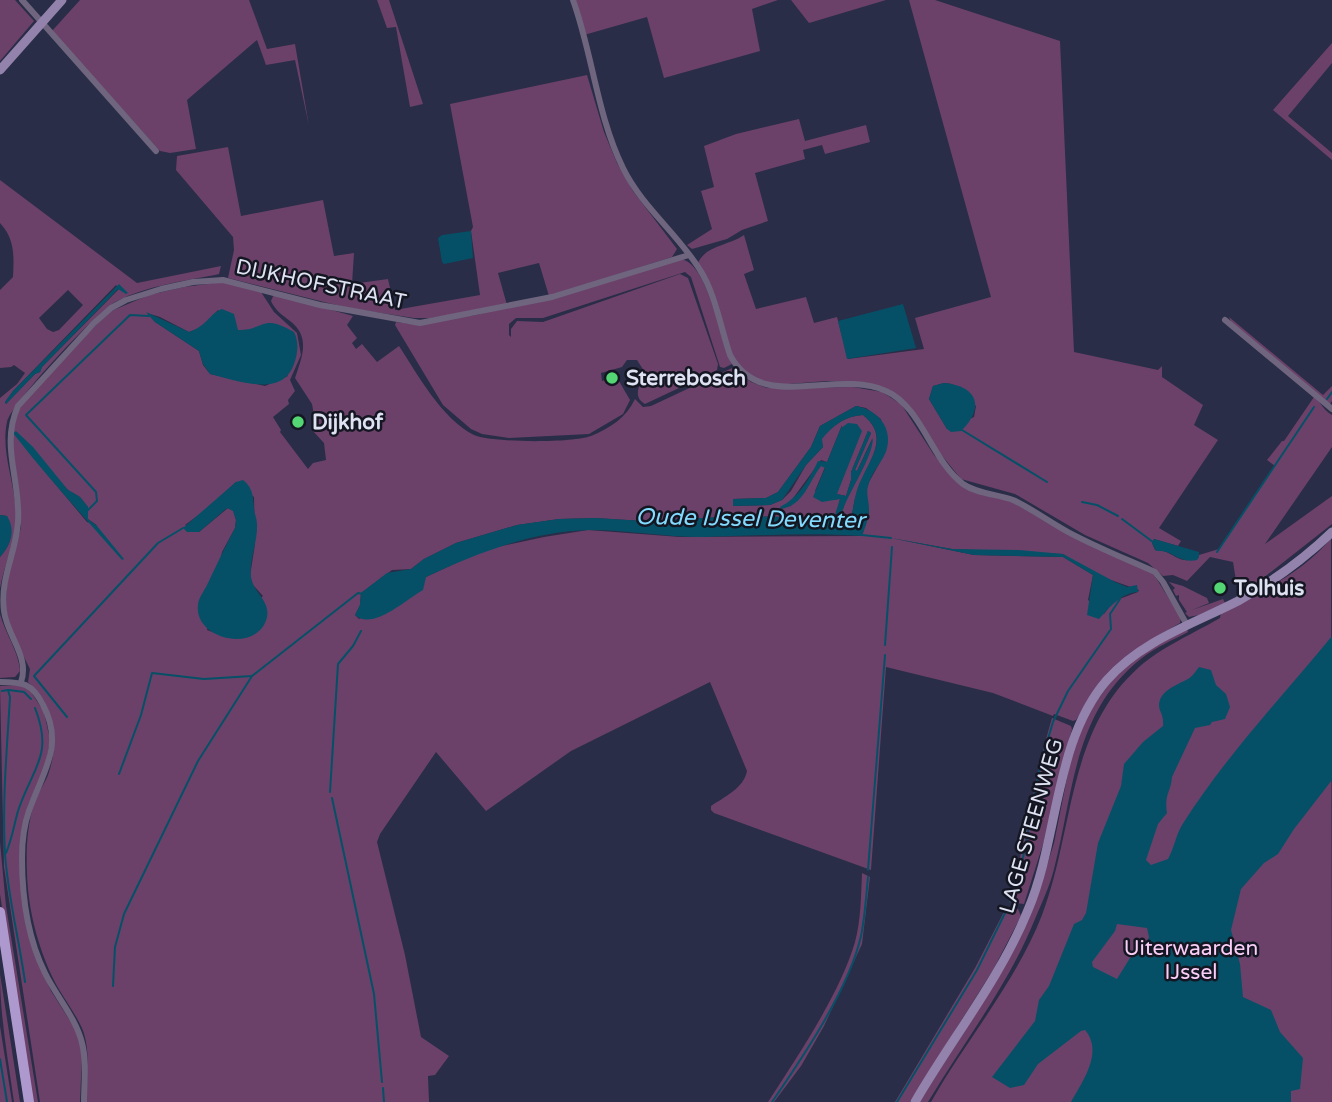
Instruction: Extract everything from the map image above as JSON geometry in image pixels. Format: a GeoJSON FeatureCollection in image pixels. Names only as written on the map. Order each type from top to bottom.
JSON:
{"type":"FeatureCollection","features":[{"type":"Feature","properties":{"kind":"main road"},"geometry":{"type":"LineString","coordinates":[[0,912],[29,1102]]}},
{"type":"Feature","properties":{"kind":"main road"},"geometry":{"type":"LineString","coordinates":[[0,957],[22,1102]]}},
{"type":"Feature","properties":{"kind":"street"},"geometry":{"type":"LineString","coordinates":[[22,0],[156,151]]}},
{"type":"Feature","properties":{"kind":"street"},"geometry":{"type":"LineString","coordinates":[[0,70],[62,0]]}},
{"type":"Feature","properties":{"kind":"street"},"geometry":{"type":"LineString","coordinates":[[573,0],[607,132],[624,170],[636,190],[689,255],[706,281],[730,355],[745,375],[767,386],[851,384],[884,390],[894,395],[904,404],[936,453],[962,483],[1016,502],[1068,531],[1155,572],[1187,625]]}},
{"type":"Feature","properties":{"kind":"street","name":"DIJKHOFSTRAAT"},"geometry":{"type":"LineString","coordinates":[[22,682],[23,663],[7,629],[3,596],[4,580],[19,519],[7,430],[18,406],[111,308],[126,300],[161,289],[193,282],[223,280],[320,305],[420,323],[552,297],[689,255]]}},
{"type":"Feature","properties":{"kind":"street"},"geometry":{"type":"LineString","coordinates":[[1226,320],[1332,409]]}},
{"type":"Feature","properties":{"kind":"street","name":"LAGE STEENWEG"},"geometry":{"type":"LineString","coordinates":[[915,1102],[1003,962],[1029,908],[1072,744],[1088,709],[1105,682],[1145,647],[1264,585],[1332,532]]}},
{"type":"Feature","properties":{"kind":"street"},"geometry":{"type":"LineString","coordinates":[[0,682],[22,682],[30,687],[42,703],[51,723],[52,741],[46,774],[29,812],[24,834],[24,897],[32,938],[41,965],[82,1041],[85,1059],[84,1102]]}},
{"type":"Feature","properties":{"kind":"green space"},"geometry":{"type":"Polygon","coordinates":[[[0,0],[15,0],[34,21],[0,61],[0,0]]]}},
{"type":"Feature","properties":{"kind":"green space"},"geometry":{"type":"Polygon","coordinates":[[[80,0],[249,0],[267,49],[295,44],[309,126],[295,60],[266,65],[257,40],[187,100],[196,149],[170,153],[160,151],[52,31],[80,0]]]}},
{"type":"Feature","properties":{"kind":"green space"},"geometry":{"type":"Polygon","coordinates":[[[377,0],[389,0],[423,104],[410,107],[396,27],[387,28],[377,0]]]}},
{"type":"Feature","properties":{"kind":"green space"},"geometry":{"type":"Polygon","coordinates":[[[573,0],[778,0],[752,9],[760,51],[664,78],[647,17],[584,35],[573,0]]]}},
{"type":"Feature","properties":{"kind":"green space"},"geometry":{"type":"Polygon","coordinates":[[[791,0],[886,0],[809,23],[791,0]]]}},
{"type":"Feature","properties":{"kind":"green space"},"geometry":{"type":"Polygon","coordinates":[[[909,0],[935,0],[1060,41],[1074,352],[1158,370],[1162,366],[1162,377],[1203,405],[1194,425],[1218,440],[1159,528],[1181,541],[1178,546],[1154,539],[1152,543],[1155,550],[1192,560],[1219,549],[1275,466],[1267,460],[1284,441],[1314,397],[1332,415],[1332,447],[1265,544],[1332,496],[1332,524],[1253,586],[1238,593],[1233,562],[1210,557],[1187,581],[1173,575],[1163,576],[1148,563],[1085,535],[1015,494],[961,479],[931,442],[905,401],[888,389],[868,383],[827,381],[775,385],[746,374],[732,355],[698,263],[712,249],[744,235],[754,270],[744,274],[756,309],[806,297],[814,323],[837,317],[848,359],[924,349],[915,318],[991,297],[909,0]],[[952,384],[933,386],[929,399],[947,429],[974,417],[976,406],[952,384]]]}},
{"type":"Feature","properties":{"kind":"green space"},"geometry":{"type":"Polygon","coordinates":[[[1332,43],[1332,63],[1288,116],[1332,153],[1332,160],[1273,110],[1332,43]]]}},
{"type":"Feature","properties":{"kind":"green space"},"geometry":{"type":"Polygon","coordinates":[[[587,75],[604,132],[617,163],[633,191],[677,249],[672,257],[549,296],[539,263],[498,273],[507,305],[431,318],[348,308],[228,278],[234,250],[233,237],[176,170],[177,156],[228,147],[241,216],[323,200],[334,256],[354,253],[352,284],[388,279],[395,310],[480,295],[471,231],[473,227],[450,104],[587,75]]]}},
{"type":"Feature","properties":{"kind":"green space"},"geometry":{"type":"Polygon","coordinates":[[[799,119],[805,141],[866,125],[870,142],[825,154],[822,145],[803,150],[805,159],[755,173],[768,221],[742,230],[727,239],[692,249],[687,245],[712,229],[701,191],[714,187],[704,146],[736,134],[799,119]]]}},
{"type":"Feature","properties":{"kind":"green space"},"geometry":{"type":"Polygon","coordinates":[[[0,180],[137,283],[221,266],[219,274],[152,288],[117,301],[92,321],[57,357],[12,411],[5,434],[16,522],[0,589],[0,557],[7,547],[10,533],[7,516],[0,515],[0,398],[17,384],[25,373],[14,365],[0,368],[0,290],[13,277],[13,262],[11,242],[0,223],[0,180]],[[116,285],[13,391],[6,404],[119,289],[116,285]],[[68,290],[39,318],[47,329],[53,332],[59,330],[83,305],[68,290]]]}},
{"type":"Feature","properties":{"kind":"green space"},"geometry":{"type":"Polygon","coordinates":[[[682,259],[700,275],[707,289],[732,364],[724,368],[720,367],[691,277],[685,272],[543,318],[516,318],[509,324],[511,337],[511,329],[517,321],[543,322],[680,274],[688,278],[718,364],[717,370],[645,404],[638,397],[644,371],[637,360],[627,360],[622,367],[601,373],[602,381],[605,380],[606,384],[619,381],[630,400],[623,414],[589,434],[509,438],[482,434],[471,429],[443,405],[395,325],[396,322],[411,324],[476,315],[682,259]]]}},
{"type":"Feature","properties":{"kind":"green space"},"geometry":{"type":"Polygon","coordinates":[[[223,282],[261,292],[274,312],[297,333],[301,355],[290,380],[295,391],[288,400],[289,404],[273,417],[280,432],[308,469],[313,463],[326,460],[324,443],[312,430],[312,404],[295,378],[303,348],[301,334],[275,307],[271,301],[274,294],[353,316],[347,325],[357,338],[352,343],[356,349],[362,344],[377,362],[399,346],[423,383],[451,418],[462,428],[484,438],[551,441],[591,436],[617,422],[635,399],[643,407],[651,406],[732,368],[751,382],[767,388],[853,387],[882,392],[901,404],[934,455],[955,479],[1005,499],[1153,573],[1181,618],[1180,623],[1161,634],[1089,699],[1073,721],[993,693],[886,667],[871,870],[711,810],[711,806],[738,787],[747,771],[710,682],[571,751],[486,811],[436,752],[377,842],[405,955],[421,1037],[449,1056],[435,1075],[428,1076],[429,1102],[86,1102],[88,1064],[85,1037],[45,959],[32,916],[28,887],[27,847],[30,821],[35,800],[52,762],[54,737],[53,725],[44,702],[28,682],[30,669],[13,635],[6,610],[7,576],[21,528],[10,433],[20,408],[47,374],[109,312],[149,295],[223,282]],[[218,310],[202,327],[189,332],[147,313],[155,322],[199,351],[203,365],[210,374],[265,386],[288,376],[248,330],[238,330],[218,310]],[[856,406],[820,426],[811,447],[778,492],[766,498],[733,499],[734,506],[770,505],[782,500],[791,491],[806,465],[823,447],[821,439],[825,434],[845,420],[863,415],[875,429],[876,444],[857,490],[852,518],[843,518],[842,512],[868,456],[872,439],[857,471],[855,470],[871,433],[868,431],[851,472],[846,496],[837,494],[842,425],[827,462],[821,460],[791,501],[790,507],[820,465],[825,467],[815,491],[828,500],[840,499],[835,518],[741,516],[644,521],[595,518],[559,519],[517,525],[456,543],[424,559],[411,569],[392,570],[361,593],[360,605],[355,615],[359,619],[426,577],[488,549],[588,530],[680,537],[862,536],[869,512],[866,492],[884,455],[881,419],[866,408],[856,406]],[[30,454],[87,522],[98,526],[88,519],[88,507],[80,497],[68,490],[30,454]],[[236,482],[185,525],[199,532],[228,508],[233,510],[235,528],[222,552],[207,630],[218,634],[263,596],[253,585],[250,576],[255,544],[254,497],[236,482]],[[891,538],[974,555],[1063,557],[1093,575],[1088,600],[1104,614],[1114,601],[1139,590],[1097,575],[1063,554],[952,549],[891,538]]]}},
{"type":"Feature","properties":{"kind":"green space"},"geometry":{"type":"Polygon","coordinates":[[[1229,317],[1323,395],[1332,386],[1332,401],[1329,405],[1231,322],[1229,317]]]}},
{"type":"Feature","properties":{"kind":"green space","name":"Uiterwaarden IJssel"},"geometry":{"type":"Polygon","coordinates":[[[1331,538],[1332,1102],[931,1102],[1005,987],[1031,940],[1052,883],[1085,752],[1098,722],[1115,694],[1147,661],[1220,618],[1221,613],[1294,572],[1331,538]]]}},
{"type":"Feature","properties":{"kind":"green space"},"geometry":{"type":"Polygon","coordinates":[[[1169,582],[1207,598],[1209,603],[1192,610],[1223,599],[1225,603],[1189,617],[1179,595],[1176,596],[1173,590],[1175,588],[1169,582]]]}},
{"type":"Feature","properties":{"kind":"green space"},"geometry":{"type":"Polygon","coordinates":[[[0,614],[19,664],[20,671],[15,677],[0,678],[0,614]]]}},
{"type":"Feature","properties":{"kind":"green space"},"geometry":{"type":"Polygon","coordinates":[[[1187,629],[1188,632],[1142,658],[1119,679],[1102,703],[1089,728],[1080,755],[1050,882],[1024,943],[999,990],[928,1102],[919,1102],[1039,891],[1054,843],[1073,748],[1091,709],[1115,676],[1137,655],[1187,629]]]}},
{"type":"Feature","properties":{"kind":"green space"},"geometry":{"type":"Polygon","coordinates":[[[20,685],[29,689],[44,712],[50,740],[45,768],[28,805],[21,885],[41,969],[79,1040],[82,1054],[80,1102],[40,1102],[4,867],[0,686],[20,685]]]}},
{"type":"Feature","properties":{"kind":"green space"},"geometry":{"type":"Polygon","coordinates":[[[1052,718],[1071,726],[1072,729],[1044,841],[1024,904],[1009,902],[1040,763],[1052,718]]]}},
{"type":"Feature","properties":{"kind":"green space"},"geometry":{"type":"Polygon","coordinates":[[[0,842],[6,906],[38,1102],[31,1102],[0,894],[0,842]]]}},
{"type":"Feature","properties":{"kind":"green space"},"geometry":{"type":"Polygon","coordinates":[[[862,873],[870,877],[862,944],[824,1026],[801,1066],[774,1102],[768,1102],[817,1025],[848,962],[858,925],[862,873]]]}},
{"type":"Feature","properties":{"kind":"green space"},"geometry":{"type":"Polygon","coordinates":[[[1006,908],[1018,909],[1021,916],[993,970],[910,1102],[895,1102],[975,968],[1006,908]]]}},
{"type":"Feature","properties":{"kind":"green space"},"geometry":{"type":"Polygon","coordinates":[[[0,974],[20,1102],[14,1102],[3,1022],[0,974]]]}},
{"type":"Feature","properties":{"kind":"green space"},"geometry":{"type":"Polygon","coordinates":[[[0,1026],[12,1102],[0,1102],[0,1026]]]}},
{"type":"Feature","properties":{"kind":"water"},"geometry":{"type":"Polygon","coordinates":[[[471,231],[473,258],[444,264],[438,238],[442,235],[471,231]]]}},
{"type":"Feature","properties":{"kind":"water"},"geometry":{"type":"Polygon","coordinates":[[[119,284],[128,293],[118,289],[6,404],[13,391],[119,284]]]}},
{"type":"Feature","properties":{"kind":"water"},"geometry":{"type":"Polygon","coordinates":[[[903,304],[916,348],[847,359],[838,321],[903,304]]]}},
{"type":"Feature","properties":{"kind":"water"},"geometry":{"type":"Polygon","coordinates":[[[222,309],[234,314],[238,330],[269,323],[294,332],[297,352],[288,375],[269,384],[257,384],[210,374],[199,351],[155,322],[146,312],[189,332],[200,327],[222,309]]]}},
{"type":"Feature","properties":{"kind":"water"},"geometry":{"type":"Polygon","coordinates":[[[944,383],[964,389],[971,393],[974,400],[973,414],[961,431],[951,432],[947,429],[929,399],[933,386],[944,383]]]}},
{"type":"Feature","properties":{"kind":"water"},"geometry":{"type":"Polygon","coordinates":[[[856,406],[878,417],[883,422],[888,437],[885,454],[868,486],[869,513],[862,536],[802,534],[688,537],[590,530],[547,534],[485,552],[426,577],[423,590],[379,617],[362,619],[355,615],[360,605],[361,593],[387,573],[411,569],[424,559],[456,543],[517,525],[559,519],[595,518],[644,521],[741,516],[834,518],[840,499],[822,502],[813,497],[825,468],[821,466],[795,503],[789,507],[780,507],[803,487],[818,461],[827,462],[841,428],[848,423],[857,424],[862,431],[837,494],[846,496],[851,472],[868,431],[871,433],[855,470],[857,471],[873,438],[869,455],[842,512],[843,518],[851,518],[857,489],[873,455],[877,439],[871,423],[863,415],[845,420],[826,434],[822,439],[823,447],[806,465],[782,500],[770,505],[733,506],[733,499],[766,498],[778,492],[811,447],[820,426],[856,406]]]}},
{"type":"Feature","properties":{"kind":"water"},"geometry":{"type":"Polygon","coordinates":[[[16,431],[33,447],[68,490],[80,497],[88,507],[88,519],[124,559],[122,560],[39,466],[13,433],[16,431]]]}},
{"type":"Feature","properties":{"kind":"water"},"geometry":{"type":"Polygon","coordinates":[[[243,480],[252,492],[257,522],[251,577],[266,605],[267,617],[256,633],[235,639],[213,633],[204,625],[199,616],[198,605],[235,528],[233,511],[227,508],[199,532],[187,532],[183,528],[236,482],[243,480]]]}},
{"type":"Feature","properties":{"kind":"water"},"geometry":{"type":"Polygon","coordinates":[[[0,515],[7,516],[12,532],[7,548],[0,557],[0,515]]]}},
{"type":"Feature","properties":{"kind":"water"},"geometry":{"type":"Polygon","coordinates":[[[891,538],[952,549],[1063,554],[1115,582],[1127,587],[1137,585],[1138,592],[1121,598],[1099,619],[1087,615],[1093,575],[1063,557],[974,555],[891,538]]]}},
{"type":"Feature","properties":{"kind":"water"},"geometry":{"type":"Polygon","coordinates":[[[1154,539],[1199,552],[1199,557],[1190,561],[1156,551],[1152,543],[1154,539]]]}},
{"type":"Feature","properties":{"kind":"water"},"geometry":{"type":"Polygon","coordinates":[[[1332,636],[1332,780],[1278,854],[1264,863],[1241,889],[1231,930],[1240,964],[1243,997],[1271,1010],[1280,1032],[1303,1058],[1300,1089],[1291,1091],[1291,1102],[1071,1102],[1092,1057],[1090,1039],[1085,1030],[1038,1064],[1024,1085],[1010,1088],[992,1077],[1035,1021],[1039,1000],[1049,986],[1074,924],[1082,920],[1086,913],[1098,843],[1121,786],[1124,764],[1143,742],[1163,726],[1159,705],[1162,695],[1189,678],[1199,667],[1211,670],[1216,685],[1226,694],[1230,707],[1225,719],[1195,728],[1172,777],[1166,801],[1167,813],[1158,824],[1146,860],[1151,865],[1168,859],[1180,829],[1199,800],[1235,752],[1332,636]],[[1117,924],[1115,931],[1092,962],[1093,967],[1117,979],[1130,958],[1145,948],[1149,937],[1147,928],[1117,924]]]}},
{"type":"Feature","properties":{"kind":"waterway"},"geometry":{"type":"LineString","coordinates":[[87,511],[97,501],[96,492],[26,415],[130,315],[149,316]]}},
{"type":"Feature","properties":{"kind":"waterway"},"geometry":{"type":"LineString","coordinates":[[1327,399],[1332,392]]}},
{"type":"Feature","properties":{"kind":"waterway"},"geometry":{"type":"LineString","coordinates":[[1217,552],[1314,407]]}},
{"type":"Feature","properties":{"kind":"waterway"},"geometry":{"type":"LineString","coordinates":[[962,430],[1047,482]]}},
{"type":"Feature","properties":{"kind":"waterway"},"geometry":{"type":"LineString","coordinates":[[1082,502],[1097,505],[1118,516]]}},
{"type":"Feature","properties":{"kind":"waterway"},"geometry":{"type":"LineString","coordinates":[[1122,519],[1153,542]]}},
{"type":"Feature","properties":{"kind":"waterway"},"geometry":{"type":"LineString","coordinates":[[67,717],[34,676],[158,543],[183,528]]}},
{"type":"Feature","properties":{"kind":"waterway","name":"Oude IJssel Deventer"},"geometry":{"type":"LineString","coordinates":[[862,535],[891,538]]}},
{"type":"Feature","properties":{"kind":"waterway"},"geometry":{"type":"LineString","coordinates":[[885,645],[892,547]]}},
{"type":"Feature","properties":{"kind":"waterway"},"geometry":{"type":"LineString","coordinates":[[119,774],[141,715],[152,673],[204,679],[252,676],[358,593],[363,594]]}},
{"type":"Feature","properties":{"kind":"waterway"},"geometry":{"type":"LineString","coordinates":[[1010,901],[1023,858],[1041,762],[1053,722],[1068,691],[1111,629],[1110,614],[1120,599]]}},
{"type":"Feature","properties":{"kind":"waterway","name":"Oude IJssel Deventer"},"geometry":{"type":"LineString","coordinates":[[330,792],[338,664],[361,631]]}},
{"type":"Feature","properties":{"kind":"waterway"},"geometry":{"type":"LineString","coordinates":[[868,870],[885,655]]}},
{"type":"Feature","properties":{"kind":"waterway"},"geometry":{"type":"LineString","coordinates":[[113,986],[115,947],[124,914],[198,761],[252,676]]}},
{"type":"Feature","properties":{"kind":"waterway"},"geometry":{"type":"LineString","coordinates":[[2,691],[8,690],[10,697],[4,795],[5,854],[25,982]]}},
{"type":"Feature","properties":{"kind":"waterway"},"geometry":{"type":"LineString","coordinates":[[9,690],[24,692],[31,699]]}},
{"type":"Feature","properties":{"kind":"waterway"},"geometry":{"type":"LineString","coordinates":[[6,853],[18,811],[42,750],[40,724],[35,708]]}},
{"type":"Feature","properties":{"kind":"waterway","name":"Oude IJssel Deventer"},"geometry":{"type":"LineString","coordinates":[[332,798],[374,994],[382,1082]]}},
{"type":"Feature","properties":{"kind":"waterway"},"geometry":{"type":"LineString","coordinates":[[772,1102],[824,1022],[855,957],[861,936],[868,877]]}},
{"type":"Feature","properties":{"kind":"waterway"},"geometry":{"type":"LineString","coordinates":[[897,1102],[977,970],[1007,909]]}},
{"type":"Feature","properties":{"kind":"waterway"},"geometry":{"type":"LineString","coordinates":[[0,1059],[7,1102]]}},
{"type":"Feature","properties":{"kind":"waterway","name":"Oude IJssel Deventer"},"geometry":{"type":"LineString","coordinates":[[383,1088],[384,1102]]}},
{"type":"Feature","properties":{"kind":"place","name":"Sterrebosch"},"geometry":{"type":"Point","coordinates":[612,378]}},
{"type":"Feature","properties":{"kind":"place","name":"Dijkhof"},"geometry":{"type":"Point","coordinates":[298,422]}},
{"type":"Feature","properties":{"kind":"place","name":"Tolhuis"},"geometry":{"type":"Point","coordinates":[1220,588]}}]}
